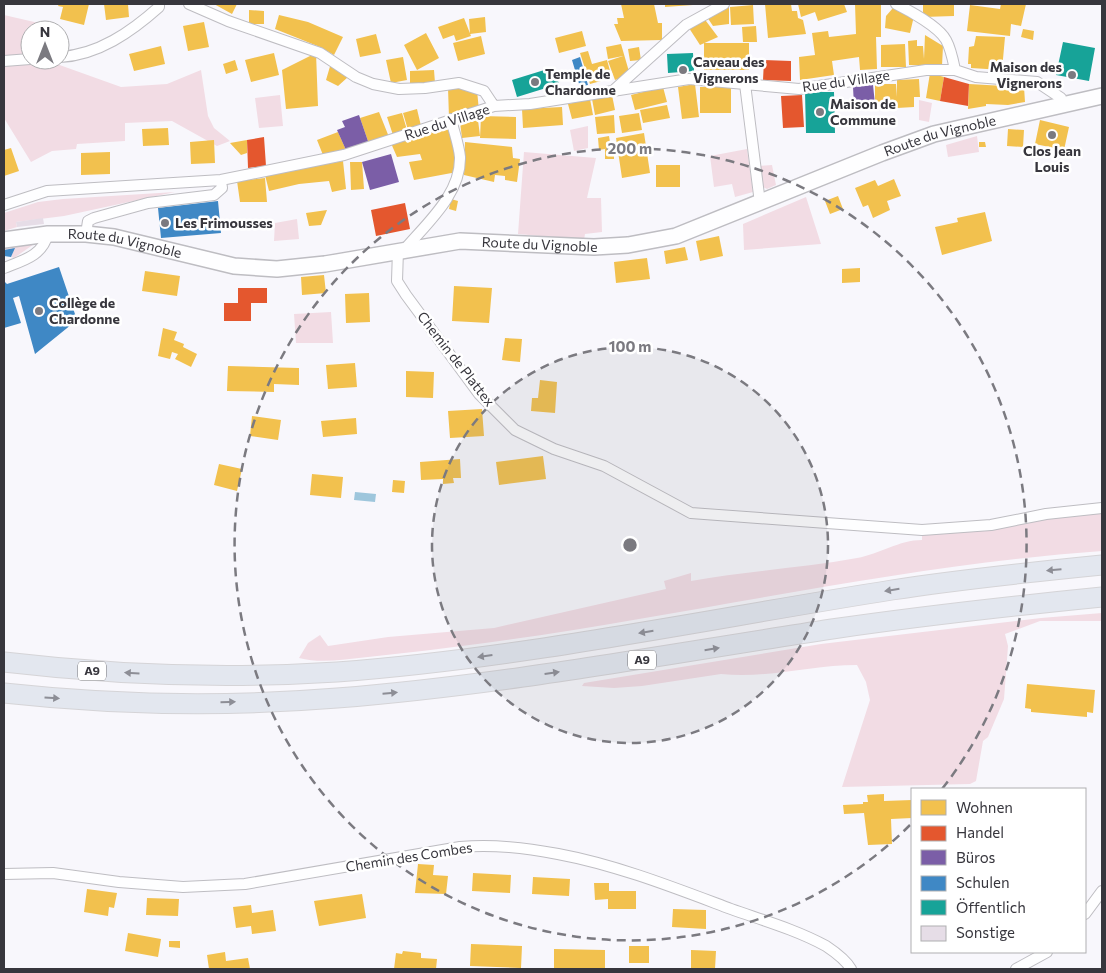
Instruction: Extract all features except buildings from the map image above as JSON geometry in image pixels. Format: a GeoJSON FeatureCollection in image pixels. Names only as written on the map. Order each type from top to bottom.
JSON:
{"type":"FeatureCollection","features":[{"type":"Feature","properties":{"kind":"highway","name":"A9"},"geometry":{"type":"LineString","coordinates":[[4,662],[95,671],[181,675],[279,675],[335,672],[458,660],[670,628],[894,590],[1102,565]]}},
{"type":"Feature","properties":{"kind":"highway","name":"A9"},"geometry":{"type":"LineString","coordinates":[[4,693],[88,700],[179,703],[334,698],[460,686],[903,619],[1102,597]]}},
{"type":"Feature","properties":{"kind":"street"},"geometry":{"type":"LineString","coordinates":[[70,56],[103,47],[142,22],[159,8],[159,4]]}},
{"type":"Feature","properties":{"kind":"street"},"geometry":{"type":"LineString","coordinates":[[189,4],[228,21],[320,52],[356,77],[373,84],[399,89],[425,88],[459,83],[484,91],[494,106]]}},
{"type":"Feature","properties":{"kind":"street"},"geometry":{"type":"LineString","coordinates":[[614,90],[686,25],[724,4]]}},
{"type":"Feature","properties":{"kind":"street"},"geometry":{"type":"LineString","coordinates":[[896,4],[914,13],[943,35],[955,70]]}},
{"type":"Feature","properties":{"kind":"street"},"geometry":{"type":"LineString","coordinates":[[4,61],[20,60]]}},
{"type":"Feature","properties":{"kind":"street","name":"Rue du Village"},"geometry":{"type":"LineString","coordinates":[[4,205],[47,191],[222,180],[344,155],[494,106],[530,104],[689,79],[799,89],[926,70],[955,70],[976,76],[1037,82],[1061,98],[1060,105]]}},
{"type":"Feature","properties":{"kind":"street"},"geometry":{"type":"LineString","coordinates":[[745,84],[760,203]]}},
{"type":"Feature","properties":{"kind":"street","name":"Route du Vignoble"},"geometry":{"type":"LineString","coordinates":[[4,240],[48,234],[86,234],[114,237],[234,266],[277,269],[325,264],[460,240],[594,247],[628,245],[676,236],[863,160],[934,134],[1102,96]]}},
{"type":"Feature","properties":{"kind":"street"},"geometry":{"type":"LineString","coordinates":[[402,250],[454,189],[459,175],[460,156],[451,119]]}},
{"type":"Feature","properties":{"kind":"street"},"geometry":{"type":"LineString","coordinates":[[86,234],[88,221],[94,218],[148,203],[214,195],[222,188],[222,180]]}},
{"type":"Feature","properties":{"kind":"street"},"geometry":{"type":"LineString","coordinates":[[4,268],[33,256],[41,250],[48,234]]}},
{"type":"Feature","properties":{"kind":"street","name":"Chemin de Plattex"},"geometry":{"type":"LineString","coordinates":[[402,250],[397,281],[479,394],[515,430],[554,449],[604,466],[691,512],[922,530],[992,525],[1046,514],[1102,508]]}},
{"type":"Feature","properties":{"kind":"street","name":"Chemin des Combes"},"geometry":{"type":"LineString","coordinates":[[4,874],[54,873],[183,887],[245,884],[460,847],[487,845],[521,848],[560,854],[625,872],[735,910],[821,944],[841,958],[851,969]]}},
{"type":"Feature","properties":{"kind":"street"},"geometry":{"type":"LineString","coordinates":[[1086,913],[1102,891]]}},
{"type":"Feature","properties":{"kind":"street"},"geometry":{"type":"LineString","coordinates":[[1016,969],[1045,953]]}},
{"type":"Feature","properties":{"kind":"shaded area"},"geometry":{"type":"Polygon","coordinates":[[[4,15],[26,20],[20,20],[20,70],[70,69],[121,87],[167,84],[201,70],[208,116],[214,128],[230,141],[217,146],[172,121],[125,123],[125,141],[77,144],[76,149],[52,151],[31,162],[4,118],[4,15]]]}},
{"type":"Feature","properties":{"kind":"shaded area"},"geometry":{"type":"Polygon","coordinates":[[[280,95],[283,126],[259,128],[255,98],[280,95]]]}},
{"type":"Feature","properties":{"kind":"shaded area"},"geometry":{"type":"Polygon","coordinates":[[[919,100],[932,103],[929,122],[919,120],[919,100]]]}},
{"type":"Feature","properties":{"kind":"shaded area"},"geometry":{"type":"Polygon","coordinates":[[[588,126],[588,148],[574,151],[570,130],[588,126]]]}},
{"type":"Feature","properties":{"kind":"shaded area"},"geometry":{"type":"Polygon","coordinates":[[[977,136],[979,152],[948,157],[946,145],[977,136]]]}},
{"type":"Feature","properties":{"kind":"shaded area"},"geometry":{"type":"Polygon","coordinates":[[[747,149],[753,192],[735,197],[732,184],[714,187],[710,156],[747,149]]]}},
{"type":"Feature","properties":{"kind":"shaded area"},"geometry":{"type":"Polygon","coordinates":[[[524,152],[596,158],[587,198],[601,198],[602,232],[585,234],[584,240],[518,234],[524,152]]]}},
{"type":"Feature","properties":{"kind":"shaded area"},"geometry":{"type":"Polygon","coordinates":[[[772,165],[776,185],[767,189],[761,186],[759,166],[772,165]]]}},
{"type":"Feature","properties":{"kind":"shaded area"},"geometry":{"type":"Polygon","coordinates":[[[175,192],[64,216],[16,222],[17,227],[4,231],[4,213],[38,202],[175,192]]]}},
{"type":"Feature","properties":{"kind":"shaded area"},"geometry":{"type":"Polygon","coordinates":[[[806,197],[821,244],[744,250],[743,224],[806,197]]]}},
{"type":"Feature","properties":{"kind":"shaded area"},"geometry":{"type":"Polygon","coordinates":[[[297,219],[299,239],[274,241],[275,223],[297,219]]]}},
{"type":"Feature","properties":{"kind":"shaded area"},"geometry":{"type":"Polygon","coordinates":[[[37,242],[14,258],[11,257],[14,249],[4,250],[4,246],[37,242]]]}},
{"type":"Feature","properties":{"kind":"shaded area"},"geometry":{"type":"Polygon","coordinates":[[[331,312],[333,343],[296,343],[294,314],[331,312]]]}},
{"type":"Feature","properties":{"kind":"shaded area"},"geometry":{"type":"Polygon","coordinates":[[[1102,508],[1102,551],[1025,558],[870,579],[562,632],[485,643],[333,660],[316,661],[299,658],[308,643],[320,635],[328,646],[388,637],[494,628],[666,589],[664,581],[691,573],[691,581],[836,561],[865,556],[905,542],[922,540],[922,530],[1102,508]]]}},
{"type":"Feature","properties":{"kind":"shaded area"},"geometry":{"type":"Polygon","coordinates":[[[1102,613],[1102,621],[1040,621],[1005,634],[1008,646],[1004,699],[988,737],[983,741],[976,781],[970,784],[842,787],[870,700],[866,682],[857,665],[755,675],[721,674],[642,686],[614,688],[582,686],[584,683],[821,644],[1041,618],[1102,613]]]}},
{"type":"Feature","properties":{"kind":"water"},"geometry":{"type":"Polygon","coordinates":[[[355,492],[376,494],[375,502],[354,500],[355,492]]]}},
{"type":"Feature","properties":{"kind":"place","name":"Caveau des Vignerons"},"geometry":{"type":"Point","coordinates":[683,70]}},
{"type":"Feature","properties":{"kind":"place","name":"Maison des Vignerons"},"geometry":{"type":"Point","coordinates":[1072,75]}},
{"type":"Feature","properties":{"kind":"place","name":"Temple de Chardonne"},"geometry":{"type":"Point","coordinates":[535,82]}},
{"type":"Feature","properties":{"kind":"place","name":"Maison de Commune"},"geometry":{"type":"Point","coordinates":[820,112]}},
{"type":"Feature","properties":{"kind":"place","name":"Clos Jean Louis"},"geometry":{"type":"Point","coordinates":[1052,135]}},
{"type":"Feature","properties":{"kind":"place","name":"Les Frimousses"},"geometry":{"type":"Point","coordinates":[165,223]}},
{"type":"Feature","properties":{"kind":"place","name":"Collège de Chardonne"},"geometry":{"type":"Point","coordinates":[39,311]}}]}
